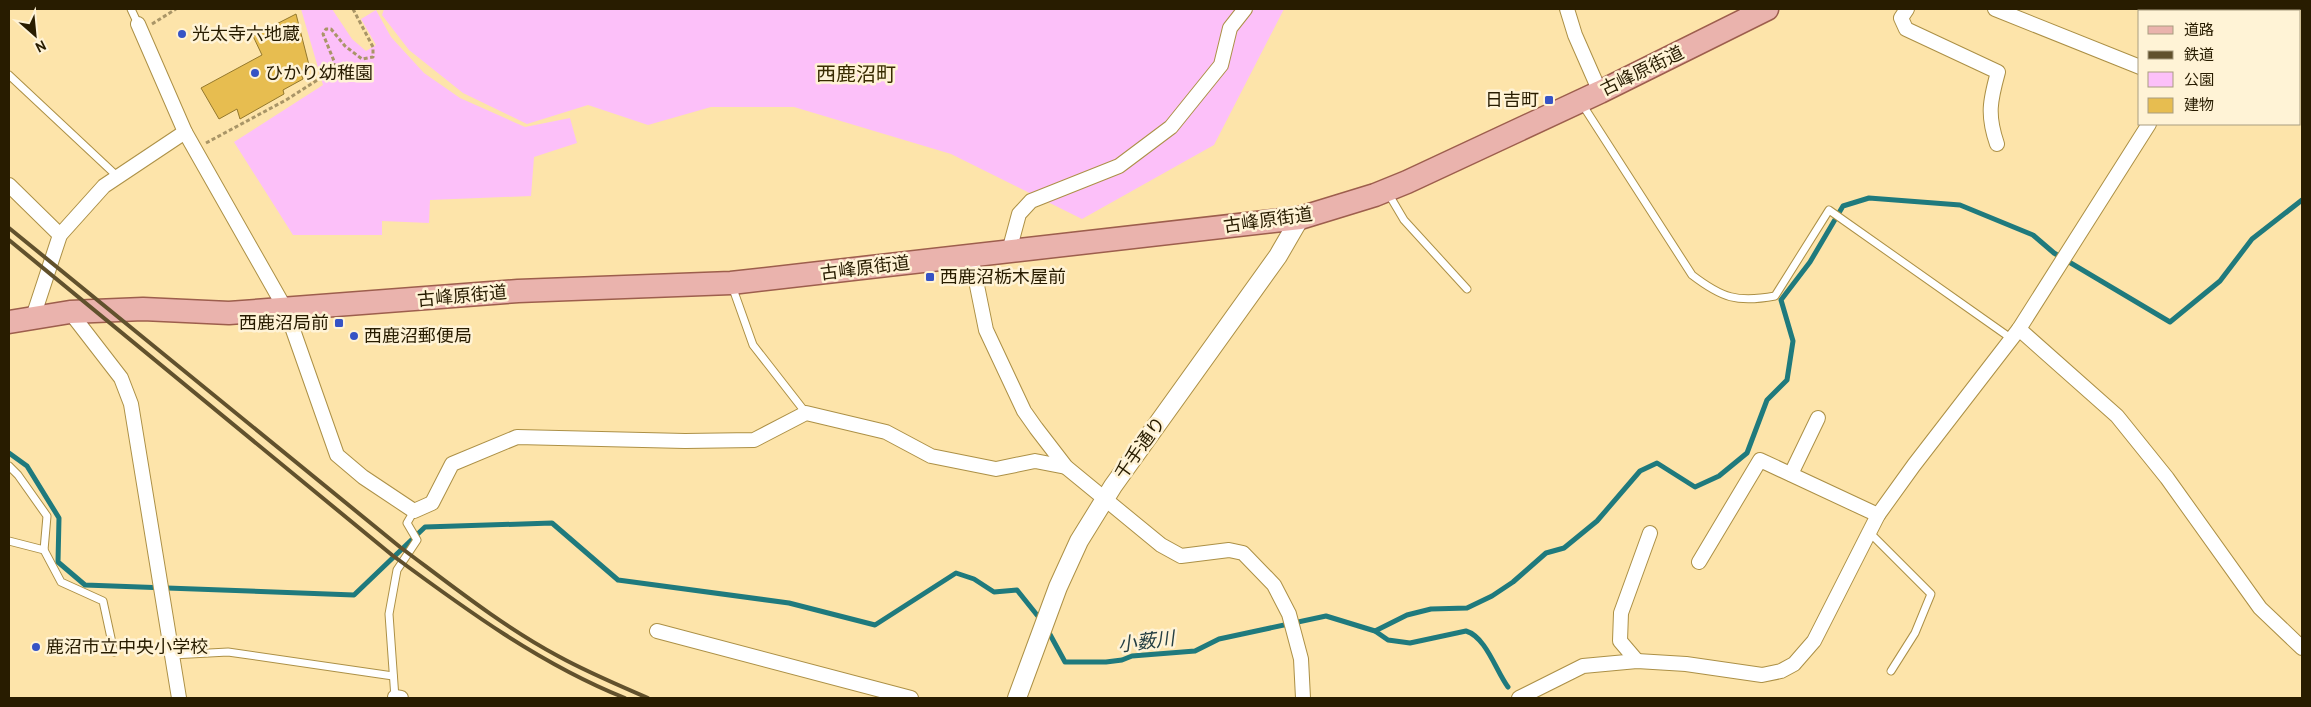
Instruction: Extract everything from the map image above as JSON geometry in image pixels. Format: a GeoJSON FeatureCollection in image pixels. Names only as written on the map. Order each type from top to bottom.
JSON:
{"type":"FeatureCollection","features":[{"type":"Feature","properties":{"kind":"main road","name":"古峰原街道"},"geometry":{"type":"LineString","coordinates":[[9,322],[32,320],[70,312],[143,309],[229,313],[518,291],[731,283],[1300,218],[1386,190],[1590,97],[1739,15],[1767,9]]}},
{"type":"Feature","properties":{"kind":"street"},"geometry":{"type":"LineString","coordinates":[[1009,252],[1019,214],[1031,201],[1119,166],[1171,127],[1221,65],[1230,28],[1245,9]]}},
{"type":"Feature","properties":{"kind":"street"},"geometry":{"type":"LineString","coordinates":[[1567,9],[1590,97]]}},
{"type":"Feature","properties":{"kind":"street"},"geometry":{"type":"LineString","coordinates":[[1907,9],[1901,18],[1906,28],[1998,72],[1989,105],[1991,128],[1997,144]]}},
{"type":"Feature","properties":{"kind":"street"},"geometry":{"type":"LineString","coordinates":[[1995,9],[2138,66]]}},
{"type":"Feature","properties":{"kind":"street"},"geometry":{"type":"LineString","coordinates":[[144,24],[185,132],[286,310],[337,455],[363,477],[414,512],[432,503],[452,464],[517,437],[685,442],[754,440],[806,413],[886,432],[930,456],[996,469],[1035,461],[1066,467]]}},
{"type":"Feature","properties":{"kind":"street"},"geometry":{"type":"LineString","coordinates":[[1520,698],[1583,666],[1637,661],[1686,664],[1762,675],[1781,671],[1794,664],[1814,641],[1878,515],[1914,465],[2016,334],[2148,125]]}},
{"type":"Feature","properties":{"kind":"street"},"geometry":{"type":"LineString","coordinates":[[32,320],[60,235],[104,186],[185,132]]}},
{"type":"Feature","properties":{"kind":"street"},"geometry":{"type":"LineString","coordinates":[[9,184],[60,235]]}},
{"type":"Feature","properties":{"kind":"street","name":"千手通り"},"geometry":{"type":"LineString","coordinates":[[1017,698],[1058,587],[1079,541],[1128,464],[1278,256],[1300,218]]}},
{"type":"Feature","properties":{"kind":"street"},"geometry":{"type":"LineString","coordinates":[[971,256],[986,330],[1024,411],[1066,467],[1105,501],[1161,545],[1181,556],[1229,550],[1242,553],[1274,585],[1289,614],[1301,660],[1303,698]]}},
{"type":"Feature","properties":{"kind":"street"},"geometry":{"type":"LineString","coordinates":[[70,312],[121,378],[131,404],[178,698]]}},
{"type":"Feature","properties":{"kind":"street"},"geometry":{"type":"LineString","coordinates":[[2016,334],[2118,416],[2167,478],[2260,608],[2302,648]]}},
{"type":"Feature","properties":{"kind":"street"},"geometry":{"type":"LineString","coordinates":[[1791,474],[1818,418]]}},
{"type":"Feature","properties":{"kind":"street"},"geometry":{"type":"LineString","coordinates":[[1699,562],[1760,460],[1878,515]]}},
{"type":"Feature","properties":{"kind":"street"},"geometry":{"type":"LineString","coordinates":[[1637,661],[1620,641],[1621,613],[1650,533]]}},
{"type":"Feature","properties":{"kind":"street"},"geometry":{"type":"LineString","coordinates":[[657,631],[911,698]]}},
{"type":"Feature","properties":{"kind":"lane"},"geometry":{"type":"LineString","coordinates":[[131,9],[144,24]]}},
{"type":"Feature","properties":{"kind":"lane"},"geometry":{"type":"LineString","coordinates":[[9,75],[118,177]]}},
{"type":"Feature","properties":{"kind":"lane"},"geometry":{"type":"LineString","coordinates":[[1590,97],[1692,275],[1716,293],[1750,301],[1775,296],[1828,210],[2016,334]]}},
{"type":"Feature","properties":{"kind":"lane"},"geometry":{"type":"LineString","coordinates":[[1386,190],[1404,220],[1467,289]]}},
{"type":"Feature","properties":{"kind":"lane"},"geometry":{"type":"LineString","coordinates":[[731,283],[753,346],[806,413]]}},
{"type":"Feature","properties":{"kind":"lane"},"geometry":{"type":"LineString","coordinates":[[9,466],[18,475],[47,516],[44,550],[61,582],[103,601],[114,652]]}},
{"type":"Feature","properties":{"kind":"lane"},"geometry":{"type":"LineString","coordinates":[[397,698],[393,676],[389,614],[397,570],[417,540],[407,523],[414,512]]}},
{"type":"Feature","properties":{"kind":"lane"},"geometry":{"type":"LineString","coordinates":[[1870,533],[1930,594],[1915,633],[1891,672]]}},
{"type":"Feature","properties":{"kind":"lane"},"geometry":{"type":"LineString","coordinates":[[9,541],[44,550]]}},
{"type":"Feature","properties":{"kind":"lane"},"geometry":{"type":"LineString","coordinates":[[172,655],[228,652],[393,676]]}},
{"type":"Feature","properties":{"kind":"path"},"geometry":{"type":"LineString","coordinates":[[144,24],[176,9]]}},
{"type":"Feature","properties":{"kind":"path"},"geometry":{"type":"LineString","coordinates":[[195,149],[286,100],[330,72],[334,67],[334,61],[323,34],[326,29],[331,29],[345,46],[362,59],[372,57],[373,47],[353,9]]}},
{"type":"Feature","properties":{"kind":"green space"},"geometry":{"type":"Polygon","coordinates":[[[301,9],[332,9],[352,39],[366,51],[376,45],[361,19],[376,10],[391,37],[424,73],[460,98],[525,127],[570,118],[577,143],[534,157],[531,196],[430,200],[429,223],[382,221],[382,235],[293,235],[234,142],[323,85],[301,9]]]}},
{"type":"Feature","properties":{"kind":"green space"},"geometry":{"type":"Polygon","coordinates":[[[384,9],[1284,9],[1214,145],[1082,219],[951,154],[794,107],[711,107],[648,125],[588,105],[527,124],[463,93],[409,50],[382,15],[384,9]]]}},
{"type":"Feature","properties":{"kind":"building","name":"ひかり幼稚園"},"geometry":{"type":"Polygon","coordinates":[[[296,14],[309,65],[300,72],[303,79],[283,90],[284,94],[240,119],[237,109],[219,119],[201,88],[262,55],[253,36],[296,14]]]}},
{"type":"Feature","properties":{"kind":"waterway"},"geometry":{"type":"LineString","coordinates":[[1375,631],[1407,615],[1431,609],[1467,608],[1492,596],[1513,582],[1546,553],[1564,548],[1597,521],[1640,471],[1657,463],[1695,487],[1719,476],[1747,453],[1767,400],[1787,380],[1793,341],[1781,300],[1810,262],[1843,206],[1869,198],[1960,205],[2033,235],[2054,253],[2170,322],[2220,281],[2252,239],[2302,200]]}},
{"type":"Feature","properties":{"kind":"waterway"},"geometry":{"type":"LineString","coordinates":[[9,453],[27,466],[59,518],[58,562],[85,585],[354,595],[425,527],[552,523],[618,580],[789,603],[875,625],[956,573],[974,579],[994,592],[1017,590],[1041,620]]}},
{"type":"Feature","properties":{"kind":"waterway","name":"小薮川"},"geometry":{"type":"LineString","coordinates":[[1047,629],[1065,662],[1106,662],[1122,660],[1132,656],[1195,651],[1219,639],[1326,616],[1375,631],[1388,640],[1410,643],[1466,631],[1473,634],[1485,647],[1508,687]]}},
{"type":"Feature","properties":{"kind":"railway"},"geometry":{"type":"LineString","coordinates":[[9,228],[400,547],[458,590],[517,632],[558,656],[648,698]]}},
{"type":"Feature","properties":{"kind":"railway"},"geometry":{"type":"LineString","coordinates":[[9,240],[392,555],[475,615],[533,652],[563,669],[625,698]]}},
{"type":"Feature","properties":{"kind":"place","name":"光太寺六地蔵"},"geometry":{"type":"Point","coordinates":[182,34]}},
{"type":"Feature","properties":{"kind":"place","name":"ひかり幼稚園"},"geometry":{"type":"Point","coordinates":[255,73]}},
{"type":"Feature","properties":{"kind":"place","name":"日吉町"},"geometry":{"type":"Point","coordinates":[1549,100]}},
{"type":"Feature","properties":{"kind":"place","name":"西鹿沼栃木屋前"},"geometry":{"type":"Point","coordinates":[930,277]}},
{"type":"Feature","properties":{"kind":"place","name":"西鹿沼局前"},"geometry":{"type":"Point","coordinates":[339,323]}},
{"type":"Feature","properties":{"kind":"place","name":"西鹿沼郵便局"},"geometry":{"type":"Point","coordinates":[354,336]}},
{"type":"Feature","properties":{"kind":"place","name":"鹿沼市立中央小学校"},"geometry":{"type":"Point","coordinates":[36,647]}},
{"type":"Feature","properties":{"kind":"district","name":"西鹿沼町"},"geometry":{"type":"Point","coordinates":[856,74]}}]}
